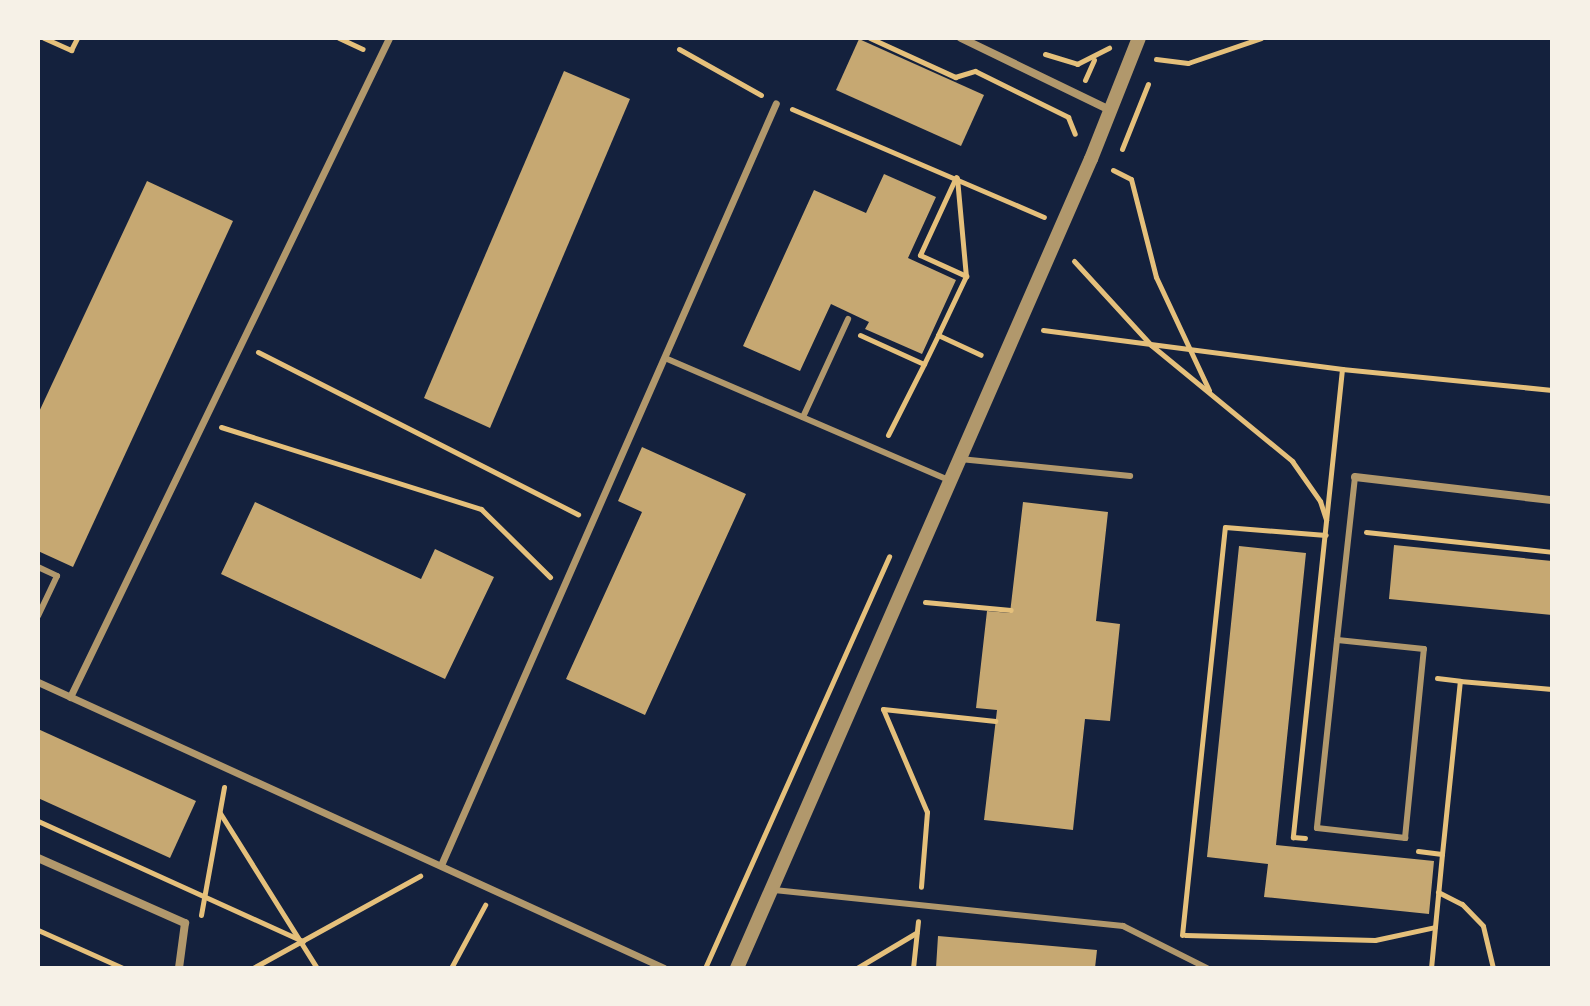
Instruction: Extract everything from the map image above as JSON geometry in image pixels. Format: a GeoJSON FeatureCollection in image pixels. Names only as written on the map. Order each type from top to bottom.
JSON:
{"type":"FeatureCollection","features":[{"type":"Feature","properties":{"kind":"street"},"geometry":{"type":"LineString","coordinates":[[70,697],[389,38]]}},
{"type":"Feature","properties":{"kind":"street"},"geometry":{"type":"LineString","coordinates":[[961,38],[1110,110]]}},
{"type":"Feature","properties":{"kind":"street"},"geometry":{"type":"LineString","coordinates":[[737,968],[960,459],[1139,38]]}},
{"type":"Feature","properties":{"kind":"street"},"geometry":{"type":"LineString","coordinates":[[441,865],[563,589],[589,520],[665,358],[776,103]]}},
{"type":"Feature","properties":{"kind":"street"},"geometry":{"type":"LineString","coordinates":[[1355,477],[1552,500]]}},
{"type":"Feature","properties":{"kind":"street"},"geometry":{"type":"LineString","coordinates":[[38,682],[227,771],[664,968]]}},
{"type":"Feature","properties":{"kind":"street"},"geometry":{"type":"LineString","coordinates":[[38,858],[185,923],[179,968]]}},
{"type":"Feature","properties":{"kind":"lane"},"geometry":{"type":"LineString","coordinates":[[803,417],[848,319]]}},
{"type":"Feature","properties":{"kind":"lane"},"geometry":{"type":"LineString","coordinates":[[665,358],[950,481]]}},
{"type":"Feature","properties":{"kind":"lane"},"geometry":{"type":"LineString","coordinates":[[960,459],[1130,476]]}},
{"type":"Feature","properties":{"kind":"lane"},"geometry":{"type":"LineString","coordinates":[[1337,640],[1424,649],[1405,838],[1317,828],[1337,640],[1355,477]]}},
{"type":"Feature","properties":{"kind":"lane"},"geometry":{"type":"LineString","coordinates":[[38,567],[57,576],[38,616]]}},
{"type":"Feature","properties":{"kind":"lane"},"geometry":{"type":"LineString","coordinates":[[770,890],[920,902],[1123,926],[1207,968]]}},
{"type":"Feature","properties":{"kind":"path"},"geometry":{"type":"LineString","coordinates":[[44,38],[71,50],[77,38]]}},
{"type":"Feature","properties":{"kind":"path"},"geometry":{"type":"LineString","coordinates":[[339,38],[380,56]]}},
{"type":"Feature","properties":{"kind":"path"},"geometry":{"type":"LineString","coordinates":[[870,38],[955,77],[975,71],[1060,112],[1074,126],[1070,151]]}},
{"type":"Feature","properties":{"kind":"path"},"geometry":{"type":"LineString","coordinates":[[1060,60],[1094,60],[1109,49],[1112,38]]}},
{"type":"Feature","properties":{"kind":"path"},"geometry":{"type":"LineString","coordinates":[[1156,59],[1188,63],[1261,38]]}},
{"type":"Feature","properties":{"kind":"path"},"geometry":{"type":"LineString","coordinates":[[679,49],[776,103],[1045,217]]}},
{"type":"Feature","properties":{"kind":"path"},"geometry":{"type":"LineString","coordinates":[[1113,170],[1131,179],[1156,277],[1210,391]]}},
{"type":"Feature","properties":{"kind":"path"},"geometry":{"type":"LineString","coordinates":[[956,177],[920,255],[966,276]]}},
{"type":"Feature","properties":{"kind":"path"},"geometry":{"type":"LineString","coordinates":[[886,439],[966,276],[956,177]]}},
{"type":"Feature","properties":{"kind":"path"},"geometry":{"type":"LineString","coordinates":[[1039,231],[1050,204]]}},
{"type":"Feature","properties":{"kind":"path"},"geometry":{"type":"LineString","coordinates":[[1074,261],[1151,345],[1292,461],[1320,501],[1327,524]]}},
{"type":"Feature","properties":{"kind":"path"},"geometry":{"type":"LineString","coordinates":[[844,328],[924,364]]}},
{"type":"Feature","properties":{"kind":"path"},"geometry":{"type":"LineString","coordinates":[[1043,330],[1342,369],[1552,390]]}},
{"type":"Feature","properties":{"kind":"path"},"geometry":{"type":"LineString","coordinates":[[938,335],[982,356]]}},
{"type":"Feature","properties":{"kind":"path"},"geometry":{"type":"LineString","coordinates":[[975,369],[988,342]]}},
{"type":"Feature","properties":{"kind":"path"},"geometry":{"type":"LineString","coordinates":[[241,343],[589,520]]}},
{"type":"Feature","properties":{"kind":"path"},"geometry":{"type":"LineString","coordinates":[[1308,839],[1293,837],[1342,369]]}},
{"type":"Feature","properties":{"kind":"path"},"geometry":{"type":"LineString","coordinates":[[203,422],[481,509],[563,589]]}},
{"type":"Feature","properties":{"kind":"path"},"geometry":{"type":"LineString","coordinates":[[1180,956],[1225,527],[1326,535]]}},
{"type":"Feature","properties":{"kind":"path"},"geometry":{"type":"LineString","coordinates":[[1349,531],[1552,552]]}},
{"type":"Feature","properties":{"kind":"path"},"geometry":{"type":"LineString","coordinates":[[705,968],[895,542]]}},
{"type":"Feature","properties":{"kind":"path"},"geometry":{"type":"LineString","coordinates":[[925,602],[1011,610]]}},
{"type":"Feature","properties":{"kind":"path"},"geometry":{"type":"LineString","coordinates":[[1431,968],[1460,681],[1552,689]]}},
{"type":"Feature","properties":{"kind":"path"},"geometry":{"type":"LineString","coordinates":[[913,968],[927,812],[880,709],[995,721]]}},
{"type":"Feature","properties":{"kind":"path"},"geometry":{"type":"LineString","coordinates":[[203,896],[227,771]]}},
{"type":"Feature","properties":{"kind":"path"},"geometry":{"type":"LineString","coordinates":[[220,811],[317,968]]}},
{"type":"Feature","properties":{"kind":"path"},"geometry":{"type":"LineString","coordinates":[[38,821],[303,941]]}},
{"type":"Feature","properties":{"kind":"path"},"geometry":{"type":"LineString","coordinates":[[1412,851],[1442,854]]}},
{"type":"Feature","properties":{"kind":"path"},"geometry":{"type":"LineString","coordinates":[[253,968],[441,865]]}},
{"type":"Feature","properties":{"kind":"path"},"geometry":{"type":"LineString","coordinates":[[451,968],[493,890]]}},
{"type":"Feature","properties":{"kind":"path"},"geometry":{"type":"LineString","coordinates":[[1438,892],[1462,904],[1483,926],[1493,968]]}},
{"type":"Feature","properties":{"kind":"path"},"geometry":{"type":"LineString","coordinates":[[1182,935],[1375,940],[1435,927]]}},
{"type":"Feature","properties":{"kind":"path"},"geometry":{"type":"LineString","coordinates":[[38,930],[123,968]]}},
{"type":"Feature","properties":{"kind":"path"},"geometry":{"type":"LineString","coordinates":[[857,968],[917,933]]}},
{"type":"Feature","properties":{"kind":"building"},"geometry":{"type":"Polygon","coordinates":[[[859,39],[984,95],[961,146],[836,90],[859,39]]]}},
{"type":"Feature","properties":{"kind":"building"},"geometry":{"type":"Polygon","coordinates":[[[564,71],[630,99],[490,428],[424,398],[564,71]]]}},
{"type":"Feature","properties":{"kind":"building"},"geometry":{"type":"Polygon","coordinates":[[[884,174],[936,197],[908,258],[956,280],[922,354],[865,329],[869,322],[831,304],[800,371],[743,346],[814,190],[866,213],[884,174]]]}},
{"type":"Feature","properties":{"kind":"building"},"geometry":{"type":"Polygon","coordinates":[[[147,181],[233,221],[73,567],[38,551],[38,414],[147,181]]]}},
{"type":"Feature","properties":{"kind":"building"},"geometry":{"type":"Polygon","coordinates":[[[642,447],[746,494],[645,715],[566,679],[642,512],[618,501],[642,447]]]}},
{"type":"Feature","properties":{"kind":"building"},"geometry":{"type":"Polygon","coordinates":[[[255,502],[421,579],[435,549],[494,577],[445,679],[221,574],[255,502]]]}},
{"type":"Feature","properties":{"kind":"building"},"geometry":{"type":"Polygon","coordinates":[[[1023,502],[1108,512],[1096,621],[1120,624],[1110,721],[1085,719],[1073,830],[984,820],[997,710],[976,708],[987,611],[1010,613],[1023,502]]]}},
{"type":"Feature","properties":{"kind":"building"},"geometry":{"type":"Polygon","coordinates":[[[1394,545],[1552,561],[1552,615],[1389,599],[1394,545]]]}},
{"type":"Feature","properties":{"kind":"building"},"geometry":{"type":"Polygon","coordinates":[[[1239,546],[1306,553],[1276,845],[1434,861],[1429,914],[1264,897],[1268,864],[1207,857],[1239,546]]]}},
{"type":"Feature","properties":{"kind":"building"},"geometry":{"type":"Polygon","coordinates":[[[38,729],[196,801],[170,858],[38,798],[38,729]]]}},
{"type":"Feature","properties":{"kind":"building"},"geometry":{"type":"Polygon","coordinates":[[[938,936],[1097,950],[1095,968],[936,968],[938,936]]]}}]}
